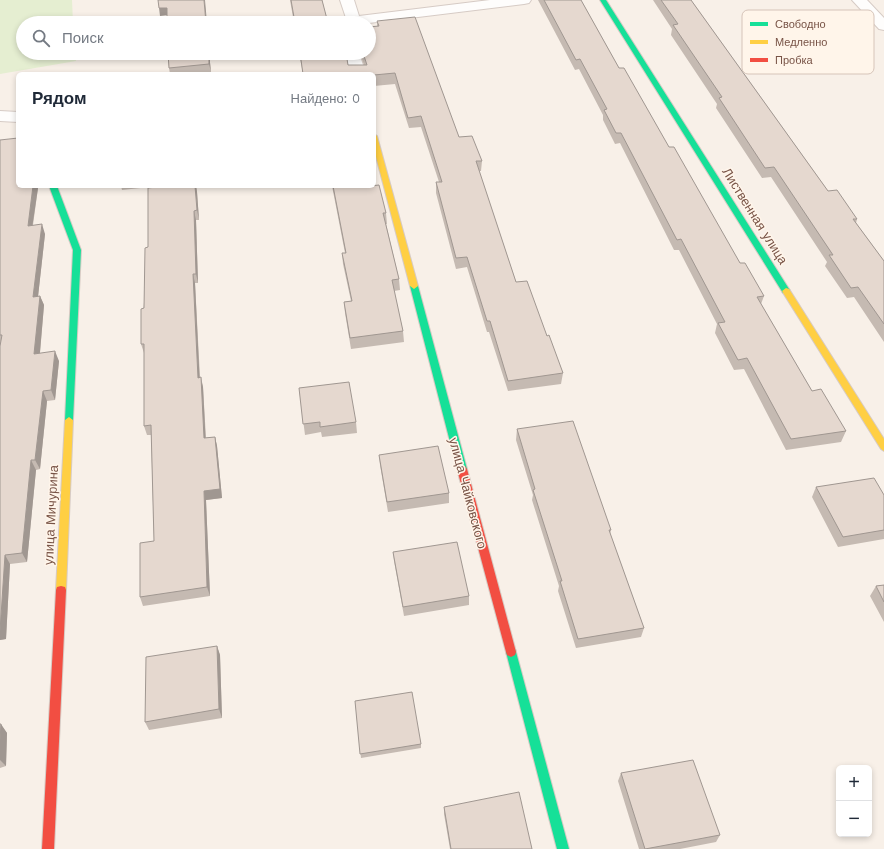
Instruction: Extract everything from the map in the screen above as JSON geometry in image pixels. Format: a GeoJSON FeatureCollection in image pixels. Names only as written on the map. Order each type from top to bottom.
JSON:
{"type":"FeatureCollection","features":[{"type":"Feature","properties":{"kind":"street"},"geometry":{"type":"LineString","coordinates":[[346,16],[347,0]]}},
{"type":"Feature","properties":{"kind":"street"},"geometry":{"type":"LineString","coordinates":[[376,18],[524,0]]}},
{"type":"Feature","properties":{"kind":"street","name":"Лиственная улица"},"geometry":{"type":"LineString","coordinates":[[603,0],[884,447]]}},
{"type":"Feature","properties":{"kind":"street"},"geometry":{"type":"LineString","coordinates":[[859,0],[869,10]]}},
{"type":"Feature","properties":{"kind":"street"},"geometry":{"type":"LineString","coordinates":[[874,16],[884,26]]}},
{"type":"Feature","properties":{"kind":"street"},"geometry":{"type":"LineString","coordinates":[[354,60],[357,72]]}},
{"type":"Feature","properties":{"kind":"street"},"geometry":{"type":"LineString","coordinates":[[0,116],[16,117]]}},
{"type":"Feature","properties":{"kind":"street","name":"улица Чайковского"},"geometry":{"type":"LineString","coordinates":[[376,144],[563,849]]}},
{"type":"Feature","properties":{"kind":"street","name":"улица Мичурина"},"geometry":{"type":"LineString","coordinates":[[48,849],[77,250],[54,188]]}},
{"type":"Feature","properties":{"kind":"green space"},"geometry":{"type":"Polygon","coordinates":[[[0,0],[72,0],[73,16],[16,16],[16,60],[76,61],[0,74],[0,0]]]}},
{"type":"Feature","properties":{"kind":"building"},"geometry":{"type":"Polygon","coordinates":[[[158,0],[204,0],[205,16],[167,16],[167,8],[159,8],[158,0]]]}},
{"type":"Feature","properties":{"kind":"building"},"geometry":{"type":"Polygon","coordinates":[[[291,0],[322,0],[326,16],[294,16],[291,0]]]}},
{"type":"Feature","properties":{"kind":"building"},"geometry":{"type":"Polygon","coordinates":[[[544,0],[581,0],[619,68],[624,68],[669,147],[674,147],[740,263],[745,263],[764,296],[757,297],[812,391],[821,389],[846,431],[791,439],[747,358],[738,360],[718,323],[725,322],[681,239],[677,240],[621,133],[616,133],[604,110],[607,109],[580,59],[576,60],[544,0]]]}},
{"type":"Feature","properties":{"kind":"building"},"geometry":{"type":"Polygon","coordinates":[[[661,0],[691,0],[742,71],[742,74],[744,74],[828,191],[837,190],[857,219],[853,219],[884,261],[884,324],[858,287],[851,288],[829,255],[833,255],[774,167],[765,168],[719,98],[722,97],[673,25],[678,24],[661,0]]]}},
{"type":"Feature","properties":{"kind":"building"},"geometry":{"type":"Polygon","coordinates":[[[415,17],[459,137],[472,136],[482,161],[476,161],[516,282],[527,281],[547,336],[549,335],[563,373],[508,381],[490,321],[487,321],[467,257],[456,258],[436,182],[442,182],[421,116],[408,118],[395,73],[376,75],[376,72],[303,72],[301,60],[347,60],[348,65],[367,65],[365,60],[376,60],[376,26],[379,26],[377,21],[415,17]]]}},
{"type":"Feature","properties":{"kind":"building"},"geometry":{"type":"Polygon","coordinates":[[[168,60],[209,60],[209,64],[169,68],[168,60]]]}},
{"type":"Feature","properties":{"kind":"building"},"geometry":{"type":"Polygon","coordinates":[[[16,138],[16,188],[33,188],[28,226],[42,224],[33,297],[40,296],[34,354],[55,351],[51,390],[43,391],[35,460],[31,460],[22,553],[5,555],[0,631],[0,346],[2,335],[0,335],[0,140],[16,138]]]}},
{"type":"Feature","properties":{"kind":"building"},"geometry":{"type":"Polygon","coordinates":[[[376,185],[379,185],[386,213],[383,213],[399,279],[392,280],[403,331],[350,338],[344,302],[352,301],[342,253],[346,253],[333,188],[376,188],[376,185]]]}},
{"type":"Feature","properties":{"kind":"building"},"geometry":{"type":"Polygon","coordinates":[[[148,188],[195,188],[197,210],[194,211],[196,274],[193,274],[198,378],[201,377],[204,438],[215,437],[220,489],[204,491],[207,587],[140,597],[140,543],[154,541],[151,425],[144,426],[144,344],[141,344],[141,309],[144,308],[145,248],[148,247],[148,188]]]}},
{"type":"Feature","properties":{"kind":"building"},"geometry":{"type":"Polygon","coordinates":[[[349,382],[356,422],[320,427],[320,422],[303,424],[299,388],[349,382]]]}},
{"type":"Feature","properties":{"kind":"building"},"geometry":{"type":"Polygon","coordinates":[[[573,421],[611,530],[609,530],[644,628],[578,639],[560,581],[562,581],[533,490],[535,489],[517,429],[573,421]]]}},
{"type":"Feature","properties":{"kind":"building"},"geometry":{"type":"Polygon","coordinates":[[[438,446],[449,493],[387,502],[379,455],[438,446]]]}},
{"type":"Feature","properties":{"kind":"building"},"geometry":{"type":"Polygon","coordinates":[[[874,478],[884,495],[884,530],[843,537],[816,487],[874,478]]]}},
{"type":"Feature","properties":{"kind":"building"},"geometry":{"type":"Polygon","coordinates":[[[457,542],[469,596],[403,607],[393,552],[457,542]]]}},
{"type":"Feature","properties":{"kind":"building"},"geometry":{"type":"Polygon","coordinates":[[[884,585],[884,602],[876,586],[884,585]]]}},
{"type":"Feature","properties":{"kind":"building"},"geometry":{"type":"Polygon","coordinates":[[[217,646],[219,709],[145,722],[146,657],[217,646]]]}},
{"type":"Feature","properties":{"kind":"building"},"geometry":{"type":"Polygon","coordinates":[[[412,692],[421,744],[360,754],[355,701],[412,692]]]}},
{"type":"Feature","properties":{"kind":"building"},"geometry":{"type":"Polygon","coordinates":[[[693,760],[720,835],[645,849],[621,773],[693,760]]]}},
{"type":"Feature","properties":{"kind":"building"},"geometry":{"type":"Polygon","coordinates":[[[519,792],[532,849],[451,849],[444,807],[519,792]]]}},
{"type":"Feature","properties":{"kind":"traffic: fast"},"geometry":{"type":"LineString","coordinates":[[603,0],[786,291]]}},
{"type":"Feature","properties":{"kind":"traffic: fast"},"geometry":{"type":"LineString","coordinates":[[54,188],[77,250],[69,420]]}},
{"type":"Feature","properties":{"kind":"traffic: fast"},"geometry":{"type":"LineString","coordinates":[[414,286],[462,469]]}},
{"type":"Feature","properties":{"kind":"traffic: fast"},"geometry":{"type":"LineString","coordinates":[[511,652],[563,849]]}},
{"type":"Feature","properties":{"kind":"traffic: slow"},"geometry":{"type":"LineString","coordinates":[[376,144],[414,286]]}},
{"type":"Feature","properties":{"kind":"traffic: slow"},"geometry":{"type":"LineString","coordinates":[[786,291],[884,447]]}},
{"type":"Feature","properties":{"kind":"traffic: slow"},"geometry":{"type":"LineString","coordinates":[[61,590],[69,420]]}},
{"type":"Feature","properties":{"kind":"traffic: jam"},"geometry":{"type":"LineString","coordinates":[[462,469],[511,652]]}},
{"type":"Feature","properties":{"kind":"traffic: jam"},"geometry":{"type":"LineString","coordinates":[[48,849],[61,590]]}}]}
